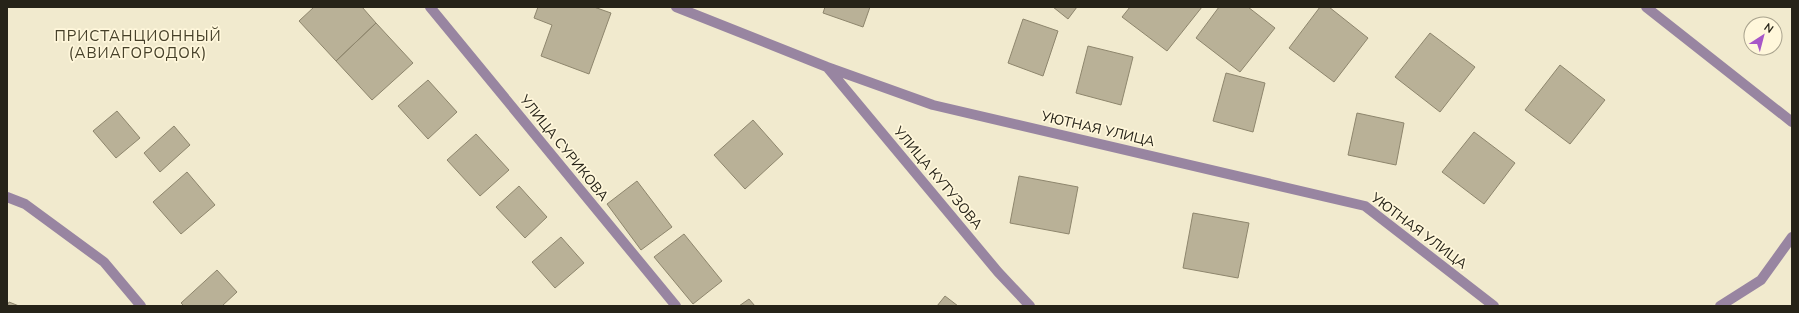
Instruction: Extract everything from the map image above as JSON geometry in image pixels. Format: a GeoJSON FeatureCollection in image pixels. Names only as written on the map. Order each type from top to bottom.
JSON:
{"type":"FeatureCollection","features":[{"type":"Feature","properties":{"kind":"street","name":"УЛИЦА СУРИКОВА"},"geometry":{"type":"LineString","coordinates":[[430,7],[676,306]]}},
{"type":"Feature","properties":{"kind":"street","name":"УЮТНАЯ УЛИЦА"},"geometry":{"type":"LineString","coordinates":[[676,7],[827,66],[933,105],[1365,206],[1494,306]]}},
{"type":"Feature","properties":{"kind":"street"},"geometry":{"type":"LineString","coordinates":[[1646,7],[1792,122]]}},
{"type":"Feature","properties":{"kind":"street","name":"УЛИЦА КУТУЗОВА"},"geometry":{"type":"LineString","coordinates":[[827,66],[998,272],[1030,306]]}},
{"type":"Feature","properties":{"kind":"street"},"geometry":{"type":"LineString","coordinates":[[7,197],[25,204],[104,262],[141,306]]}},
{"type":"Feature","properties":{"kind":"street"},"geometry":{"type":"LineString","coordinates":[[1720,306],[1761,280],[1792,237]]}},
{"type":"Feature","properties":{"kind":"building"},"geometry":{"type":"Polygon","coordinates":[[[314,7],[362,7],[376,23],[336,61],[299,21],[314,7]]]}},
{"type":"Feature","properties":{"kind":"building"},"geometry":{"type":"Polygon","coordinates":[[[538,7],[594,7],[611,13],[589,74],[541,56],[552,25],[534,18],[538,7]]]}},
{"type":"Feature","properties":{"kind":"building"},"geometry":{"type":"Polygon","coordinates":[[[825,7],[870,7],[863,27],[823,13],[825,7]]]}},
{"type":"Feature","properties":{"kind":"building"},"geometry":{"type":"Polygon","coordinates":[[[1053,7],[1077,7],[1068,19],[1053,7]]]}},
{"type":"Feature","properties":{"kind":"building"},"geometry":{"type":"Polygon","coordinates":[[[1130,7],[1202,7],[1167,51],[1122,17],[1130,7]]]}},
{"type":"Feature","properties":{"kind":"building"},"geometry":{"type":"Polygon","coordinates":[[[1219,7],[1248,7],[1275,28],[1240,72],[1196,38],[1219,7]]]}},
{"type":"Feature","properties":{"kind":"building"},"geometry":{"type":"Polygon","coordinates":[[[1320,7],[1329,7],[1368,38],[1334,82],[1289,48],[1320,7]]]}},
{"type":"Feature","properties":{"kind":"building"},"geometry":{"type":"Polygon","coordinates":[[[1023,19],[1058,31],[1043,76],[1008,63],[1023,19]]]}},
{"type":"Feature","properties":{"kind":"building"},"geometry":{"type":"Polygon","coordinates":[[[376,23],[413,63],[372,100],[336,61],[376,23]]]}},
{"type":"Feature","properties":{"kind":"building"},"geometry":{"type":"Polygon","coordinates":[[[1430,33],[1475,67],[1440,112],[1395,77],[1430,33]]]}},
{"type":"Feature","properties":{"kind":"building"},"geometry":{"type":"Polygon","coordinates":[[[1088,46],[1133,57],[1121,105],[1076,93],[1088,46]]]}},
{"type":"Feature","properties":{"kind":"building"},"geometry":{"type":"Polygon","coordinates":[[[1560,65],[1605,100],[1570,144],[1525,110],[1560,65]]]}},
{"type":"Feature","properties":{"kind":"building"},"geometry":{"type":"Polygon","coordinates":[[[1226,73],[1265,83],[1253,132],[1213,121],[1226,73]]]}},
{"type":"Feature","properties":{"kind":"building"},"geometry":{"type":"Polygon","coordinates":[[[428,80],[457,112],[428,139],[398,106],[428,80]]]}},
{"type":"Feature","properties":{"kind":"building"},"geometry":{"type":"Polygon","coordinates":[[[117,111],[140,138],[116,158],[93,131],[117,111]]]}},
{"type":"Feature","properties":{"kind":"building"},"geometry":{"type":"Polygon","coordinates":[[[1357,113],[1404,123],[1396,165],[1348,155],[1357,113]]]}},
{"type":"Feature","properties":{"kind":"building"},"geometry":{"type":"Polygon","coordinates":[[[753,120],[783,154],[745,189],[714,155],[753,120]]]}},
{"type":"Feature","properties":{"kind":"building"},"geometry":{"type":"Polygon","coordinates":[[[174,126],[190,145],[160,172],[144,153],[174,126]]]}},
{"type":"Feature","properties":{"kind":"building"},"geometry":{"type":"Polygon","coordinates":[[[1474,132],[1515,163],[1484,204],[1442,172],[1474,132]]]}},
{"type":"Feature","properties":{"kind":"building"},"geometry":{"type":"Polygon","coordinates":[[[476,134],[509,170],[480,196],[447,160],[476,134]]]}},
{"type":"Feature","properties":{"kind":"building"},"geometry":{"type":"Polygon","coordinates":[[[187,172],[215,205],[181,234],[153,202],[187,172]]]}},
{"type":"Feature","properties":{"kind":"building"},"geometry":{"type":"Polygon","coordinates":[[[1019,176],[1078,187],[1069,234],[1010,223],[1019,176]]]}},
{"type":"Feature","properties":{"kind":"building"},"geometry":{"type":"Polygon","coordinates":[[[637,181],[672,227],[641,250],[607,204],[637,181]]]}},
{"type":"Feature","properties":{"kind":"building"},"geometry":{"type":"Polygon","coordinates":[[[519,186],[547,217],[525,238],[496,207],[519,186]]]}},
{"type":"Feature","properties":{"kind":"building"},"geometry":{"type":"Polygon","coordinates":[[[1193,213],[1249,223],[1238,278],[1183,268],[1193,213]]]}},
{"type":"Feature","properties":{"kind":"building"},"geometry":{"type":"Polygon","coordinates":[[[684,234],[722,281],[693,304],[654,257],[684,234]]]}},
{"type":"Feature","properties":{"kind":"building"},"geometry":{"type":"Polygon","coordinates":[[[561,237],[584,263],[555,288],[532,262],[561,237]]]}},
{"type":"Feature","properties":{"kind":"building"},"geometry":{"type":"Polygon","coordinates":[[[217,270],[237,292],[222,306],[184,306],[181,303],[217,270]]]}},
{"type":"Feature","properties":{"kind":"building"},"geometry":{"type":"Polygon","coordinates":[[[945,296],[958,306],[937,306],[945,296]]]}},
{"type":"Feature","properties":{"kind":"building"},"geometry":{"type":"Polygon","coordinates":[[[749,299],[755,306],[739,306],[749,299]]]}},
{"type":"Feature","properties":{"kind":"building"},"geometry":{"type":"Polygon","coordinates":[[[9,302],[19,306],[7,306],[9,302]]]}},
{"type":"Feature","properties":{"kind":"district","name":"ПРИСТАНЦИОННЫЙ (АВИАГОРОДОК)"},"geometry":{"type":"Point","coordinates":[138,44]}}]}
